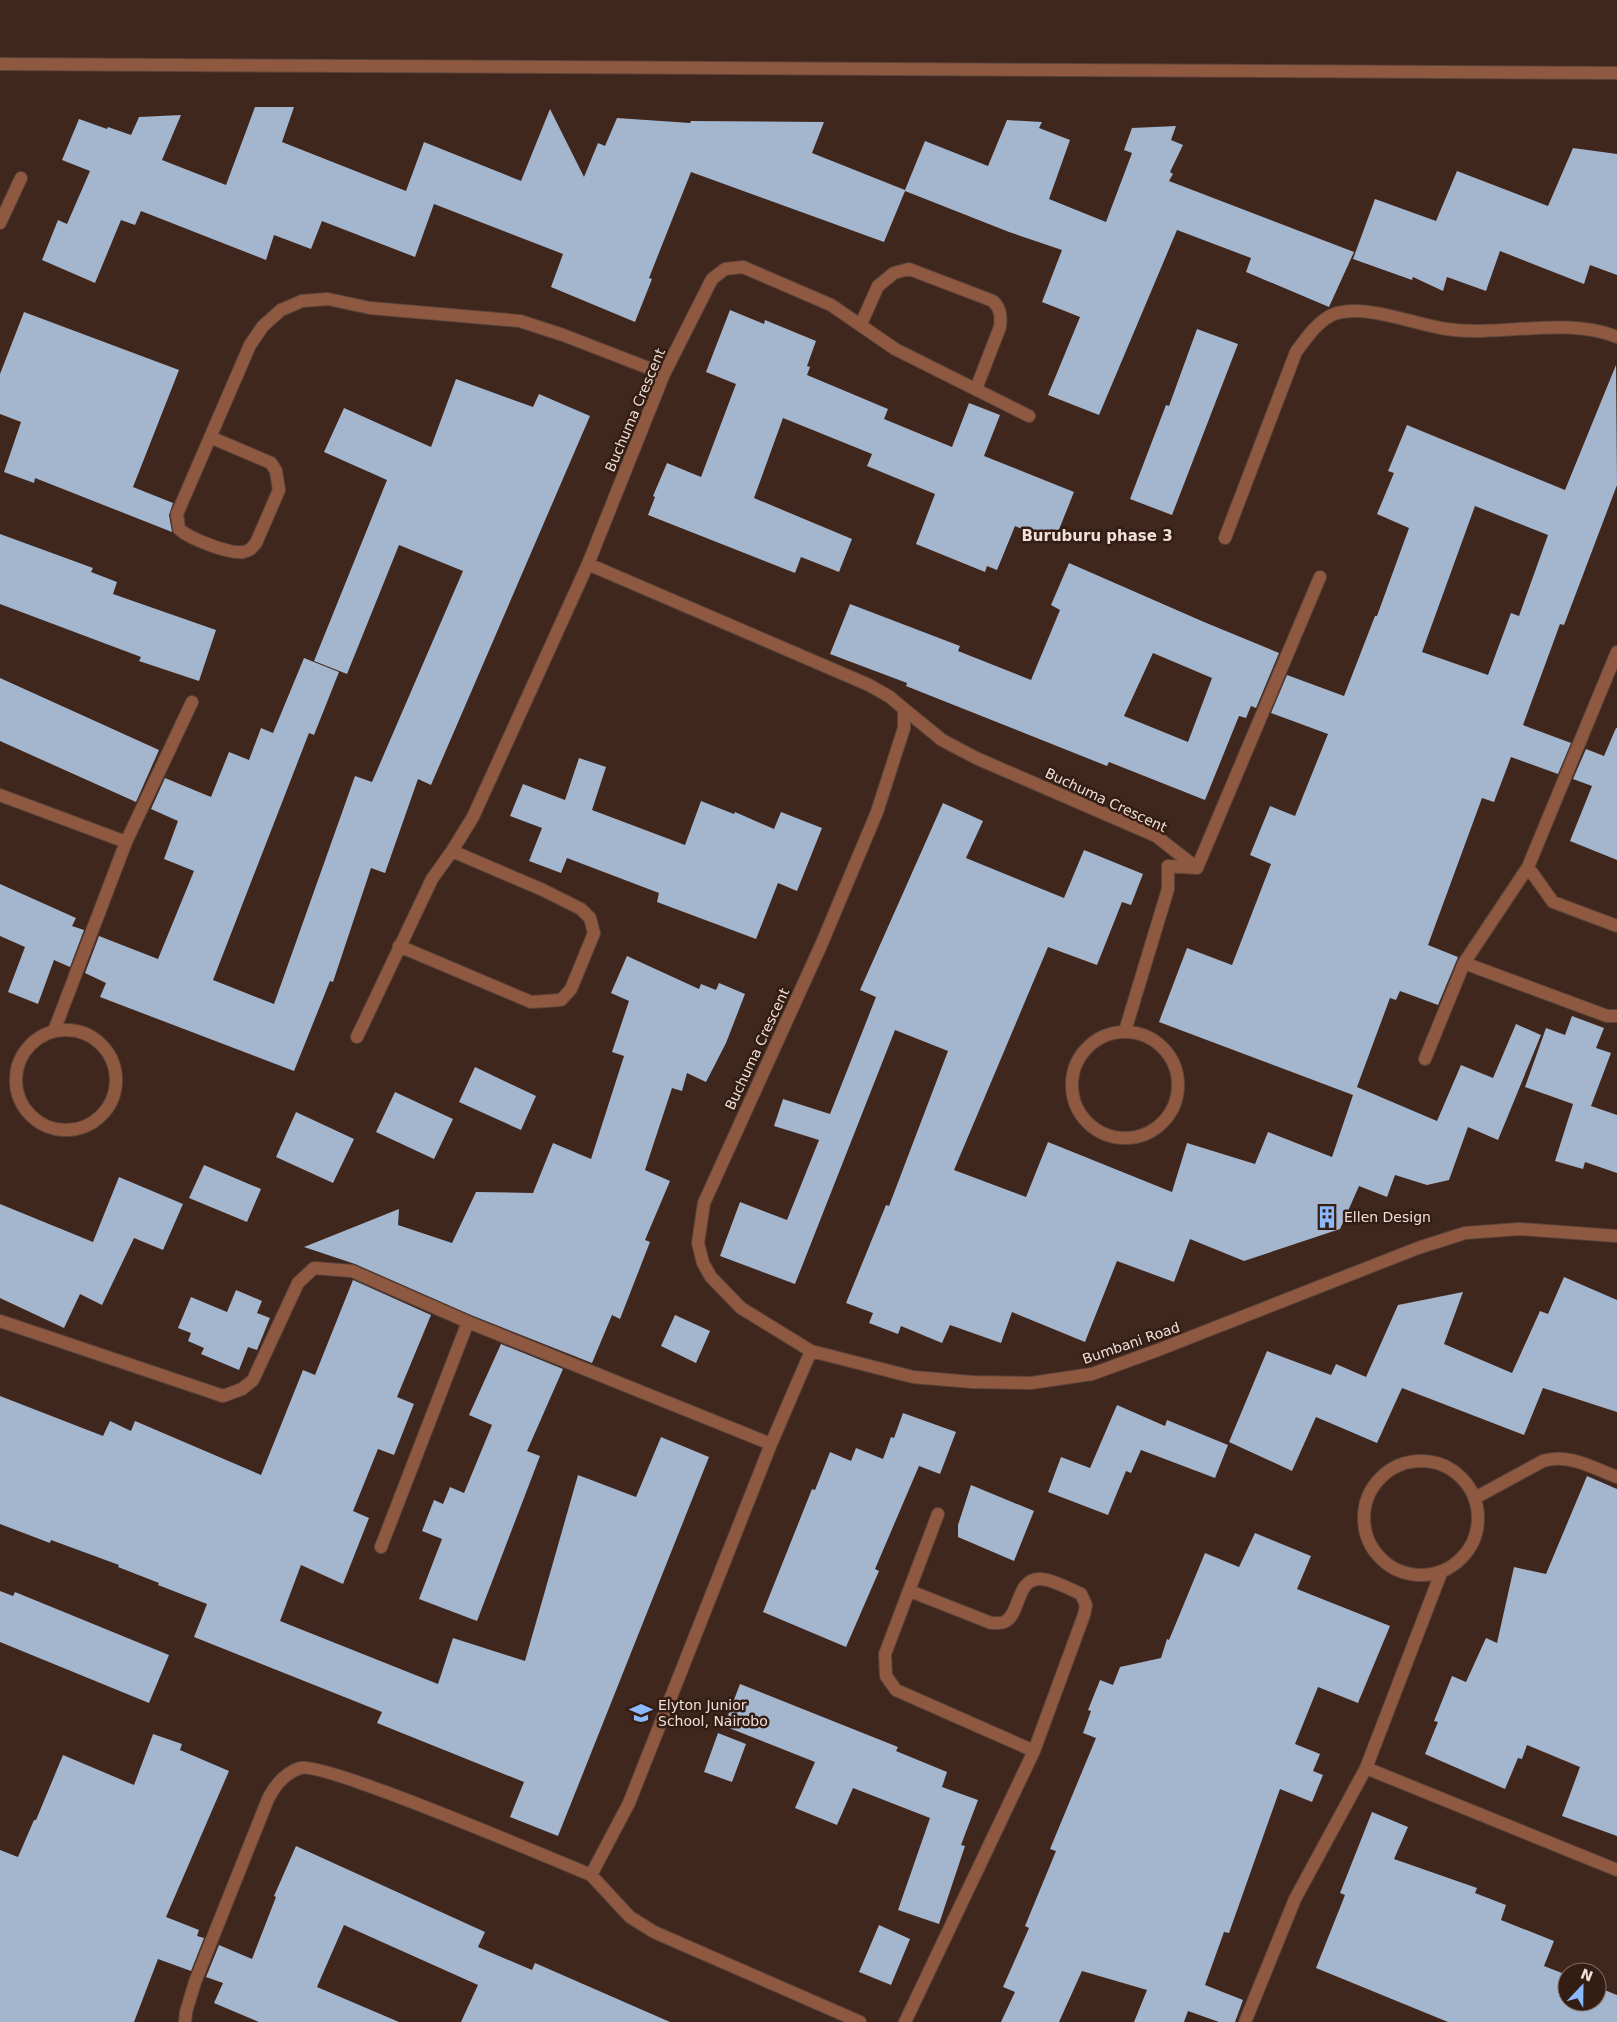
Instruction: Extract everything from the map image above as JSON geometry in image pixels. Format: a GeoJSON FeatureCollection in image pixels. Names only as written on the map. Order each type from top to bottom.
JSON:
{"type":"FeatureCollection","features":[{"type":"Feature","properties":{"kind":"street"},"geometry":{"type":"LineString","coordinates":[[0,64],[1617,73]]}},
{"type":"Feature","properties":{"kind":"street"},"geometry":{"type":"LineString","coordinates":[[0,223],[20,178]]}},
{"type":"Feature","properties":{"kind":"street","name":"Buchuma Crescent"},"geometry":{"type":"LineString","coordinates":[[1029,416],[895,349],[831,305],[743,267],[725,269],[712,280],[664,374],[588,564],[869,685],[890,697],[942,740],[976,758],[1156,836],[1197,868]]}},
{"type":"Feature","properties":{"kind":"street"},"geometry":{"type":"LineString","coordinates":[[861,324],[878,286],[894,273],[909,269],[993,301],[998,306],[1001,316],[1000,326],[976,390]]}},
{"type":"Feature","properties":{"kind":"street"},"geometry":{"type":"LineString","coordinates":[[210,438],[271,463],[276,471],[279,490],[256,543],[251,550],[234,552],[186,535],[179,529],[177,514],[250,345],[264,326],[281,310],[302,301],[328,299],[370,308],[520,321],[563,335],[664,374]]}},
{"type":"Feature","properties":{"kind":"street"},"geometry":{"type":"LineString","coordinates":[[1225,538],[1296,352],[1311,330],[1336,313],[1360,311],[1447,329],[1499,331],[1571,327],[1607,332],[1617,337]]}},
{"type":"Feature","properties":{"kind":"street"},"geometry":{"type":"LineString","coordinates":[[357,1037],[432,879],[473,816],[588,564]]}},
{"type":"Feature","properties":{"kind":"street"},"geometry":{"type":"LineString","coordinates":[[1125,1031],[1168,889],[1168,866],[1197,868],[1320,577]]}},
{"type":"Feature","properties":{"kind":"street"},"geometry":{"type":"LineString","coordinates":[[1424,1059],[1464,963],[1528,867],[1617,652]]}},
{"type":"Feature","properties":{"kind":"street"},"geometry":{"type":"LineString","coordinates":[[54,1031],[80,1032],[103,1045],[115,1068],[115,1095],[100,1117],[77,1130],[51,1128],[28,1114],[16,1092],[17,1065],[31,1043],[54,1031],[126,842],[192,702]]}},
{"type":"Feature","properties":{"kind":"street","name":"Buchuma Crescent"},"geometry":{"type":"LineString","coordinates":[[704,1203],[818,952],[878,812],[904,728],[904,709]]}},
{"type":"Feature","properties":{"kind":"street"},"geometry":{"type":"LineString","coordinates":[[0,796],[126,842]]}},
{"type":"Feature","properties":{"kind":"street"},"geometry":{"type":"LineString","coordinates":[[399,946],[531,1002],[561,1000],[571,989],[594,933],[590,918],[581,909],[452,850]]}},
{"type":"Feature","properties":{"kind":"street"},"geometry":{"type":"LineString","coordinates":[[1528,867],[1553,902],[1617,926]]}},
{"type":"Feature","properties":{"kind":"street"},"geometry":{"type":"LineString","coordinates":[[1464,963],[1607,1016],[1617,1016]]}},
{"type":"Feature","properties":{"kind":"street"},"geometry":{"type":"LineString","coordinates":[[1125,1031],[1152,1039],[1172,1059],[1178,1086],[1171,1113],[1151,1132],[1124,1139],[1097,1132],[1077,1112],[1070,1085],[1078,1058],[1098,1038],[1125,1031]]}},
{"type":"Feature","properties":{"kind":"street","name":"Bumbani Road"},"geometry":{"type":"LineString","coordinates":[[704,1203],[698,1243],[703,1264],[711,1277],[741,1308],[810,1351],[913,1377],[972,1382],[1031,1383],[1100,1371],[1418,1248],[1465,1233],[1519,1229],[1617,1236]]}},
{"type":"Feature","properties":{"kind":"street"},"geometry":{"type":"LineString","coordinates":[[0,1321],[223,1396],[242,1389],[253,1380],[298,1283],[314,1268],[352,1270],[468,1322],[771,1444]]}},
{"type":"Feature","properties":{"kind":"street"},"geometry":{"type":"LineString","coordinates":[[381,1547],[468,1322]]}},
{"type":"Feature","properties":{"kind":"street"},"geometry":{"type":"LineString","coordinates":[[591,1875],[629,1803],[771,1444],[810,1351]]}},
{"type":"Feature","properties":{"kind":"street"},"geometry":{"type":"LineString","coordinates":[[1475,1498],[1543,1461],[1554,1457],[1567,1458],[1617,1477]]}},
{"type":"Feature","properties":{"kind":"street"},"geometry":{"type":"LineString","coordinates":[[1431,1461],[1458,1474],[1475,1498],[1478,1528],[1466,1556],[1441,1573],[1411,1575],[1384,1563],[1366,1538],[1364,1508],[1376,1481],[1401,1464],[1431,1461]]}},
{"type":"Feature","properties":{"kind":"street"},"geometry":{"type":"LineString","coordinates":[[938,1514],[910,1591],[884,1654],[884,1665],[890,1683],[896,1690],[1034,1751]]}},
{"type":"Feature","properties":{"kind":"street"},"geometry":{"type":"LineString","coordinates":[[1245,2022],[1295,1899],[1366,1768],[1441,1573]]}},
{"type":"Feature","properties":{"kind":"street"},"geometry":{"type":"LineString","coordinates":[[905,2022],[1034,1751],[1084,1616],[1086,1605],[1081,1594],[1047,1580],[1038,1579],[1030,1582],[1023,1588],[1010,1618],[1005,1622],[991,1623],[910,1591]]}},
{"type":"Feature","properties":{"kind":"street"},"geometry":{"type":"LineString","coordinates":[[186,2022],[186,2012],[195,1982],[268,1799],[276,1784],[301,1768],[318,1769],[361,1784],[591,1875],[630,1917],[654,1932],[860,2022]]}},
{"type":"Feature","properties":{"kind":"street"},"geometry":{"type":"LineString","coordinates":[[1366,1768],[1617,1870]]}},
{"type":"Feature","properties":{"kind":"building"},"geometry":{"type":"Polygon","coordinates":[[[255,107],[294,107],[282,142],[406,191],[424,142],[521,181],[550,109],[584,177],[598,143],[605,146],[617,118],[690,123],[691,121],[824,122],[812,153],[905,190],[925,141],[988,166],[1007,120],[1042,122],[1039,128],[1070,140],[1049,199],[1106,222],[1132,153],[1124,150],[1132,128],[1176,126],[1171,140],[1183,145],[1170,172],[1173,174],[1169,181],[1354,252],[1329,307],[1246,272],[1251,258],[1177,230],[1099,415],[1048,395],[1080,317],[1042,302],[1062,250],[1009,232],[905,191],[884,242],[691,172],[649,278],[652,279],[635,322],[551,287],[563,254],[434,204],[415,257],[322,221],[311,249],[274,235],[266,260],[141,211],[135,225],[121,220],[95,283],[42,260],[58,220],[67,224],[90,171],[62,160],[79,119],[131,135],[139,117],[181,115],[162,160],[226,185],[255,107]]]}},
{"type":"Feature","properties":{"kind":"building"},"geometry":{"type":"Polygon","coordinates":[[[1573,148],[1617,154],[1617,275],[1590,265],[1584,284],[1500,251],[1486,291],[1447,277],[1443,291],[1413,277],[1412,280],[1353,259],[1375,199],[1436,221],[1457,171],[1548,206],[1573,148]]]}},
{"type":"Feature","properties":{"kind":"building"},"geometry":{"type":"Polygon","coordinates":[[[730,310],[764,324],[765,320],[816,341],[807,366],[810,367],[807,375],[888,409],[884,419],[952,447],[969,403],[1000,415],[984,456],[1074,492],[1054,542],[1015,526],[997,570],[987,566],[985,572],[916,544],[935,494],[867,466],[872,454],[783,418],[754,498],[852,539],[839,572],[801,557],[795,573],[648,515],[655,497],[653,496],[667,463],[701,477],[736,384],[706,372],[730,310]]]}},
{"type":"Feature","properties":{"kind":"building"},"geometry":{"type":"Polygon","coordinates":[[[24,312],[179,370],[133,487],[173,503],[169,515],[172,532],[35,478],[34,483],[4,472],[21,422],[0,414],[0,374],[24,312]]]}},
{"type":"Feature","properties":{"kind":"building"},"geometry":{"type":"Polygon","coordinates":[[[1197,329],[1238,344],[1172,515],[1130,499],[1166,405],[1169,406],[1197,329]]]}},
{"type":"Feature","properties":{"kind":"building"},"geometry":{"type":"Polygon","coordinates":[[[1616,365],[1617,485],[1564,625],[1560,624],[1523,725],[1571,743],[1558,774],[1511,757],[1494,802],[1482,798],[1428,945],[1458,957],[1438,1005],[1400,991],[1396,1000],[1390,998],[1357,1087],[1437,1121],[1461,1065],[1493,1078],[1516,1024],[1541,1035],[1498,1140],[1468,1127],[1449,1180],[1427,1185],[1395,1175],[1387,1197],[1359,1186],[1340,1229],[1244,1261],[1190,1239],[1174,1282],[1117,1261],[1085,1342],[1012,1312],[1001,1343],[950,1325],[942,1343],[901,1326],[898,1334],[869,1323],[873,1313],[846,1303],[886,1205],[889,1206],[948,1051],[895,1030],[795,1284],[720,1256],[740,1202],[787,1220],[819,1140],[774,1126],[783,1099],[830,1114],[876,997],[860,990],[943,803],[983,821],[966,858],[1064,898],[1084,850],[1143,874],[1131,905],[1122,902],[1097,965],[1048,947],[954,1170],[1026,1197],[1048,1142],[1172,1192],[1187,1143],[1255,1164],[1268,1132],[1332,1157],[1353,1095],[1159,1022],[1187,948],[1232,965],[1271,864],[1250,855],[1270,806],[1295,816],[1328,734],[1271,713],[1287,675],[1344,696],[1375,616],[1377,616],[1409,528],[1377,514],[1394,473],[1388,471],[1407,425],[1565,490],[1616,365]],[[1475,506],[1422,652],[1488,675],[1511,613],[1519,616],[1548,535],[1475,506]]]}},
{"type":"Feature","properties":{"kind":"building"},"geometry":{"type":"Polygon","coordinates":[[[456,379],[533,407],[539,394],[590,416],[431,785],[418,779],[385,873],[371,868],[333,982],[330,981],[294,1071],[100,997],[106,983],[85,973],[99,936],[158,959],[194,871],[164,859],[178,821],[151,809],[165,778],[211,797],[229,752],[249,760],[261,728],[273,733],[304,658],[339,672],[314,735],[309,733],[213,980],[274,1004],[355,776],[372,782],[463,571],[399,545],[347,674],[314,661],[387,480],[324,452],[344,408],[431,447],[456,379]]]}},
{"type":"Feature","properties":{"kind":"building"},"geometry":{"type":"Polygon","coordinates":[[[0,534],[93,568],[91,572],[117,582],[113,594],[216,630],[199,681],[139,661],[141,657],[0,604],[0,534]]]}},
{"type":"Feature","properties":{"kind":"building"},"geometry":{"type":"Polygon","coordinates":[[[1069,563],[1279,653],[1256,708],[1251,706],[1246,718],[1239,716],[1205,800],[1109,762],[1107,766],[906,686],[907,683],[830,654],[850,604],[960,646],[958,651],[1031,680],[1060,610],[1051,605],[1069,563]],[[1153,653],[1124,716],[1188,742],[1212,678],[1153,653]]]}},
{"type":"Feature","properties":{"kind":"building"},"geometry":{"type":"Polygon","coordinates":[[[0,678],[159,750],[136,802],[0,741],[0,678]]]}},
{"type":"Feature","properties":{"kind":"building"},"geometry":{"type":"Polygon","coordinates":[[[1616,728],[1617,860],[1570,841],[1592,786],[1573,779],[1586,749],[1604,756],[1616,728]]]}},
{"type":"Feature","properties":{"kind":"building"},"geometry":{"type":"Polygon","coordinates":[[[579,758],[606,767],[592,810],[685,845],[701,801],[734,814],[735,812],[774,829],[781,812],[822,828],[797,891],[778,883],[756,939],[657,902],[659,893],[567,858],[561,873],[529,861],[542,828],[510,816],[523,784],[565,800],[579,758]]]}},
{"type":"Feature","properties":{"kind":"building"},"geometry":{"type":"Polygon","coordinates":[[[0,884],[76,918],[72,926],[84,930],[70,967],[54,960],[38,1004],[8,992],[25,947],[0,936],[0,884]]]}},
{"type":"Feature","properties":{"kind":"building"},"geometry":{"type":"Polygon","coordinates":[[[627,956],[699,989],[701,984],[716,990],[719,983],[745,994],[726,1043],[706,1082],[687,1073],[682,1091],[672,1088],[645,1170],[670,1181],[645,1240],[650,1242],[620,1319],[612,1315],[592,1363],[471,1315],[355,1264],[304,1247],[399,1209],[398,1225],[452,1243],[476,1192],[533,1193],[553,1143],[591,1159],[624,1056],[612,1052],[629,1001],[611,993],[627,956]]]}},
{"type":"Feature","properties":{"kind":"building"},"geometry":{"type":"Polygon","coordinates":[[[1572,1016],[1604,1028],[1596,1048],[1611,1053],[1591,1106],[1617,1115],[1617,1173],[1585,1162],[1583,1169],[1555,1161],[1573,1104],[1525,1087],[1546,1028],[1565,1035],[1572,1016]]]}},
{"type":"Feature","properties":{"kind":"building"},"geometry":{"type":"Polygon","coordinates":[[[475,1067],[536,1096],[521,1130],[459,1102],[475,1067]]]}},
{"type":"Feature","properties":{"kind":"building"},"geometry":{"type":"Polygon","coordinates":[[[395,1092],[453,1119],[434,1159],[376,1132],[395,1092]]]}},
{"type":"Feature","properties":{"kind":"building"},"geometry":{"type":"Polygon","coordinates":[[[296,1112],[354,1139],[333,1183],[276,1157],[296,1112]]]}},
{"type":"Feature","properties":{"kind":"building"},"geometry":{"type":"Polygon","coordinates":[[[204,1165],[261,1189],[247,1222],[189,1198],[204,1165]]]}},
{"type":"Feature","properties":{"kind":"building"},"geometry":{"type":"Polygon","coordinates":[[[119,1177],[183,1204],[163,1250],[134,1238],[102,1305],[80,1294],[64,1328],[0,1298],[0,1204],[93,1242],[119,1177]]]}},
{"type":"Feature","properties":{"kind":"building"},"geometry":{"type":"Polygon","coordinates":[[[1564,1277],[1617,1300],[1617,1412],[1543,1388],[1524,1435],[1402,1388],[1377,1443],[1316,1417],[1292,1471],[1229,1442],[1267,1351],[1331,1375],[1336,1364],[1366,1377],[1398,1305],[1463,1292],[1444,1344],[1512,1373],[1540,1311],[1548,1314],[1564,1277]]]}},
{"type":"Feature","properties":{"kind":"building"},"geometry":{"type":"Polygon","coordinates":[[[353,1280],[431,1315],[397,1397],[414,1404],[394,1455],[378,1449],[353,1511],[369,1518],[343,1584],[301,1565],[280,1621],[438,1684],[453,1638],[525,1661],[578,1475],[636,1497],[661,1437],[709,1457],[558,1836],[510,1817],[524,1782],[377,1723],[382,1712],[194,1637],[207,1604],[158,1585],[159,1583],[118,1567],[119,1565],[51,1540],[50,1543],[0,1524],[0,1396],[103,1436],[110,1421],[131,1431],[135,1421],[261,1475],[303,1370],[315,1375],[353,1280]]]}},
{"type":"Feature","properties":{"kind":"building"},"geometry":{"type":"Polygon","coordinates":[[[236,1290],[262,1301],[257,1313],[270,1318],[257,1350],[248,1347],[239,1370],[201,1354],[204,1348],[188,1341],[191,1333],[178,1328],[191,1297],[227,1312],[236,1290]]]}},
{"type":"Feature","properties":{"kind":"building"},"geometry":{"type":"Polygon","coordinates":[[[675,1315],[710,1331],[696,1363],[661,1346],[675,1315]]]}},
{"type":"Feature","properties":{"kind":"building"},"geometry":{"type":"Polygon","coordinates":[[[501,1344],[563,1369],[527,1451],[540,1456],[477,1621],[419,1599],[442,1539],[422,1531],[434,1500],[443,1504],[450,1487],[464,1493],[492,1425],[469,1415],[501,1344]]]}},
{"type":"Feature","properties":{"kind":"building"},"geometry":{"type":"Polygon","coordinates":[[[1117,1405],[1165,1426],[1167,1420],[1228,1445],[1215,1478],[1141,1450],[1131,1473],[1126,1471],[1108,1515],[1048,1492],[1061,1457],[1090,1468],[1117,1405]]]}},
{"type":"Feature","properties":{"kind":"building"},"geometry":{"type":"Polygon","coordinates":[[[903,1413],[956,1432],[940,1474],[919,1466],[875,1569],[879,1571],[846,1647],[763,1612],[812,1489],[815,1490],[830,1452],[851,1461],[856,1448],[883,1459],[891,1437],[894,1438],[903,1413]]]}},
{"type":"Feature","properties":{"kind":"building"},"geometry":{"type":"Polygon","coordinates":[[[1587,1476],[1617,1489],[1617,1836],[1562,1816],[1580,1767],[1527,1745],[1522,1759],[1518,1758],[1505,1789],[1425,1754],[1438,1722],[1434,1721],[1452,1676],[1466,1682],[1486,1638],[1497,1643],[1514,1567],[1546,1574],[1587,1476]]]}},
{"type":"Feature","properties":{"kind":"building"},"geometry":{"type":"Polygon","coordinates":[[[971,1485],[1034,1511],[1014,1561],[958,1537],[958,1525],[971,1485]]]}},
{"type":"Feature","properties":{"kind":"building"},"geometry":{"type":"Polygon","coordinates":[[[1255,1533],[1311,1556],[1297,1589],[1390,1626],[1358,1703],[1318,1687],[1295,1744],[1320,1754],[1313,1771],[1323,1775],[1312,1802],[1280,1789],[1229,1933],[1224,1932],[1205,1985],[1243,2000],[1235,2022],[1219,2022],[1188,2011],[1184,2022],[1134,2022],[1147,1990],[1082,1971],[1059,2022],[1001,2022],[1015,1992],[1003,1987],[1029,1928],[1025,1926],[1056,1851],[1050,1849],[1096,1738],[1083,1733],[1091,1711],[1088,1710],[1100,1680],[1113,1685],[1120,1667],[1161,1658],[1167,1639],[1169,1640],[1205,1553],[1239,1567],[1255,1533]]]}},
{"type":"Feature","properties":{"kind":"building"},"geometry":{"type":"Polygon","coordinates":[[[0,1591],[13,1596],[15,1592],[169,1655],[149,1703],[0,1642],[0,1591]]]}},
{"type":"Feature","properties":{"kind":"building"},"geometry":{"type":"Polygon","coordinates":[[[740,1684],[898,1747],[896,1751],[947,1772],[942,1787],[978,1800],[961,1845],[965,1846],[939,1924],[898,1910],[930,1818],[853,1788],[837,1825],[795,1808],[815,1762],[724,1726],[740,1684]]]}},
{"type":"Feature","properties":{"kind":"building"},"geometry":{"type":"Polygon","coordinates":[[[718,1733],[746,1744],[732,1782],[704,1772],[718,1733]]]}},
{"type":"Feature","properties":{"kind":"building"},"geometry":{"type":"Polygon","coordinates":[[[153,1734],[182,1744],[180,1750],[229,1771],[166,1917],[199,1930],[197,1936],[204,1938],[191,1971],[158,1959],[134,2022],[0,2022],[0,1850],[18,1857],[34,1820],[36,1820],[63,1755],[134,1785],[153,1734]]]}},
{"type":"Feature","properties":{"kind":"building"},"geometry":{"type":"Polygon","coordinates":[[[1372,1812],[1408,1827],[1394,1859],[1477,1888],[1475,1893],[1506,1905],[1501,1920],[1554,1941],[1544,1966],[1557,1971],[1557,2012],[1607,2012],[1607,1991],[1617,1995],[1617,2022],[1448,2022],[1316,1968],[1345,1895],[1340,1893],[1372,1812]]]}},
{"type":"Feature","properties":{"kind":"building"},"geometry":{"type":"Polygon","coordinates":[[[296,1846],[485,1932],[478,1947],[532,1970],[535,1963],[670,2022],[461,2022],[478,1985],[344,1925],[317,1987],[399,2022],[259,2022],[214,2003],[223,1983],[206,1977],[219,1945],[252,1959],[276,1897],[274,1896],[296,1846]]]}},
{"type":"Feature","properties":{"kind":"building"},"geometry":{"type":"Polygon","coordinates":[[[879,1925],[910,1939],[891,1985],[859,1972],[879,1925]]]}},
{"type":"Feature","properties":{"kind":"place","name":"Ellen Design"},"geometry":{"type":"Point","coordinates":[1327,1217]}},
{"type":"Feature","properties":{"kind":"place","name":"Elyton Junior School, Nairobo"},"geometry":{"type":"Point","coordinates":[641,1713]}},
{"type":"Feature","properties":{"kind":"district","name":"Buruburu phase 3"},"geometry":{"type":"Point","coordinates":[1097,536]}}]}
